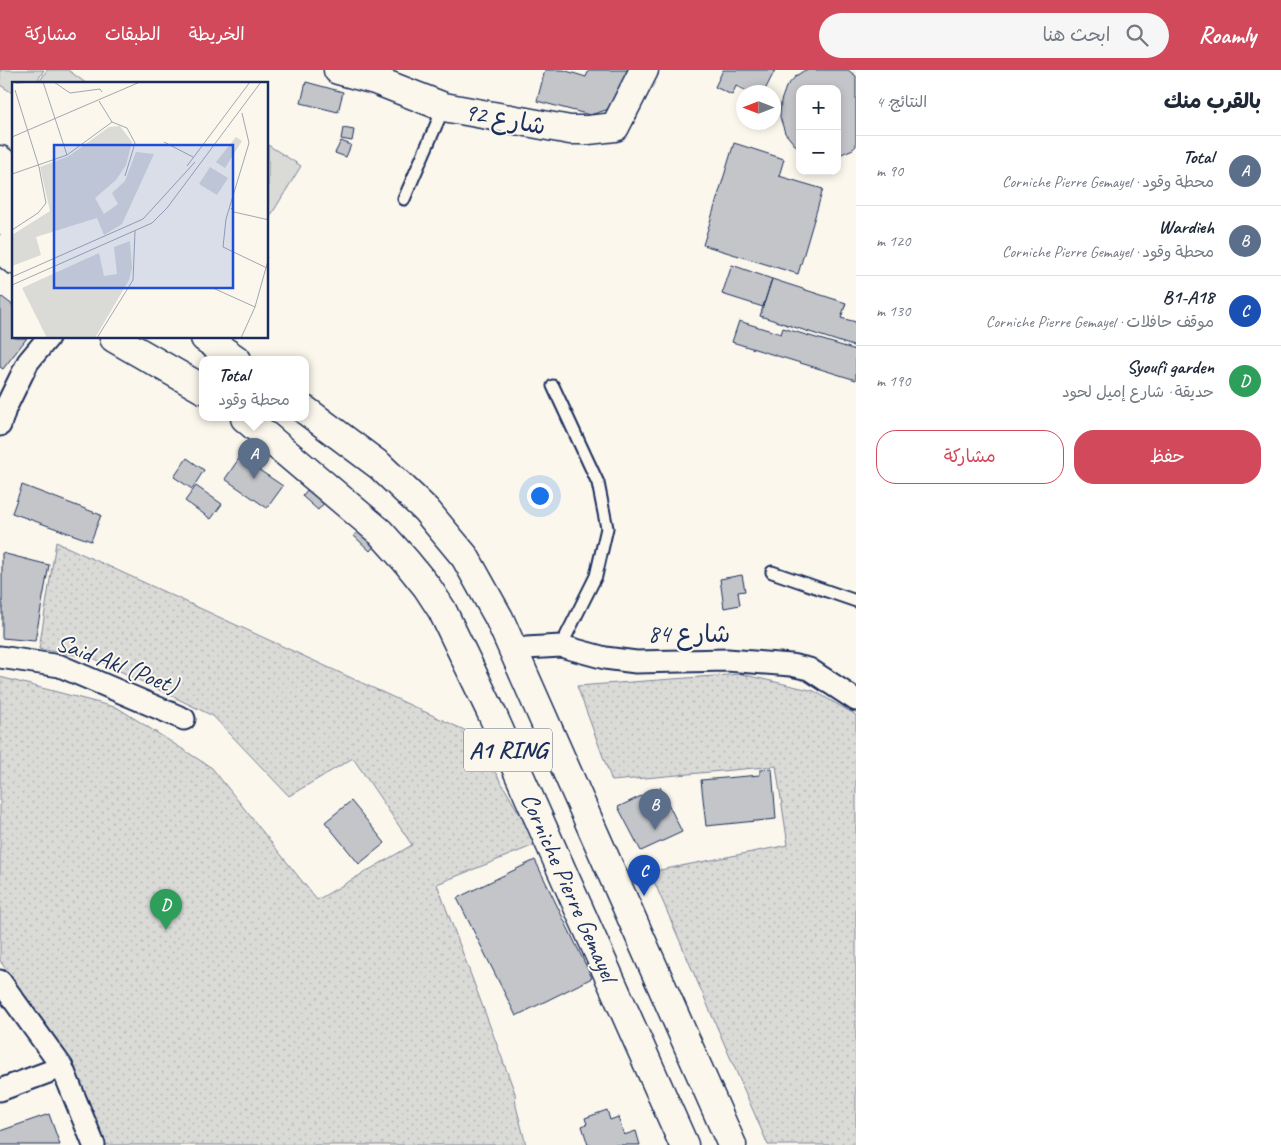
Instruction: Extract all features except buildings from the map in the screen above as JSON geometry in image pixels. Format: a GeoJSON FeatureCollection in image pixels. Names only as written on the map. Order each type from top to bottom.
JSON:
{"type":"FeatureCollection","features":[{"type":"Feature","properties":{"kind":"main road","name":"شارع 92"},"geometry":{"type":"LineString","coordinates":[[338,70],[382,75],[444,107],[570,130],[615,127],[644,70]]}},
{"type":"Feature","properties":{"kind":"main road"},"geometry":{"type":"LineString","coordinates":[[0,160],[12,169]]}},
{"type":"Feature","properties":{"kind":"main road"},"geometry":{"type":"LineString","coordinates":[[0,187],[12,196]]}},
{"type":"Feature","properties":{"kind":"main road"},"geometry":{"type":"LineString","coordinates":[[0,217],[12,226]]}},
{"type":"Feature","properties":{"kind":"main road"},"geometry":{"type":"LineString","coordinates":[[0,249],[12,258]]}},
{"type":"Feature","properties":{"kind":"main road"},"geometry":{"type":"LineString","coordinates":[[116,339],[199,387]]}},
{"type":"Feature","properties":{"kind":"main road"},"geometry":{"type":"LineString","coordinates":[[154,339],[199,378]]}},
{"type":"Feature","properties":{"kind":"main road"},"geometry":{"type":"LineString","coordinates":[[206,339],[231,356]]}},
{"type":"Feature","properties":{"kind":"main road"},"geometry":{"type":"LineString","coordinates":[[219,339],[238,356]]}},
{"type":"Feature","properties":{"kind":"main road","name":"Corniche Pierre Gemayel"},"geometry":{"type":"LineString","coordinates":[[309,413],[380,466],[426,510],[465,557],[499,618],[516,654],[732,1145]]}},
{"type":"Feature","properties":{"kind":"main road","name":"Corniche Pierre Gemayel"},"geometry":{"type":"LineString","coordinates":[[248,421],[380,532],[427,587],[442,610],[497,725],[684,1145]]}},
{"type":"Feature","properties":{"kind":"street"},"geometry":{"type":"LineString","coordinates":[[0,425],[5,409],[28,362],[47,339]]}},
{"type":"Feature","properties":{"kind":"street","name":"شارع 84"},"geometry":{"type":"LineString","coordinates":[[516,654],[526,648],[561,646],[605,658],[636,662],[727,660],[791,665],[809,669],[856,700]]}},
{"type":"Feature","properties":{"kind":"street","name":"Said Akl (Poet)"},"geometry":{"type":"LineString","coordinates":[[0,657],[60,666],[184,719]]}},
{"type":"Feature","properties":{"kind":"street"},"geometry":{"type":"LineString","coordinates":[[0,980],[62,1067],[94,1145]]}},
{"type":"Feature","properties":{"kind":"street"},"geometry":{"type":"LineString","coordinates":[[0,1090],[62,1067]]}},
{"type":"Feature","properties":{"kind":"lane"},"geometry":{"type":"LineString","coordinates":[[404,199],[444,107]]}},
{"type":"Feature","properties":{"kind":"lane"},"geometry":{"type":"LineString","coordinates":[[553,386],[598,483],[607,528],[596,576],[561,646]]}},
{"type":"Feature","properties":{"kind":"lane"},"geometry":{"type":"LineString","coordinates":[[772,572],[856,601]]}},
{"type":"Feature","properties":{"kind":"shaded area"},"geometry":{"type":"Polygon","coordinates":[[[0,70],[44,70],[36,82],[12,82],[12,93],[0,85],[0,70]]]}},
{"type":"Feature","properties":{"kind":"shaded area"},"geometry":{"type":"Polygon","coordinates":[[[47,70],[68,70],[84,82],[39,82],[47,70]]]}},
{"type":"Feature","properties":{"kind":"shaded area"},"geometry":{"type":"Polygon","coordinates":[[[269,146],[301,166],[269,218],[269,146]]]}},
{"type":"Feature","properties":{"kind":"shaded area"},"geometry":{"type":"Polygon","coordinates":[[[56,542],[473,734],[537,844],[437,884],[515,1093],[516,1106],[526,1145],[101,1145],[66,1052],[0,961],[0,677],[118,708],[212,768],[317,900],[412,845],[353,758],[289,796],[213,716],[93,658],[39,649],[56,542]]]}},
{"type":"Feature","properties":{"kind":"shaded area"},"geometry":{"type":"Polygon","coordinates":[[[741,674],[814,691],[856,715],[856,1145],[768,1145],[650,872],[788,845],[776,766],[612,781],[577,686],[741,674]]]}},
{"type":"Feature","properties":{"kind":"place","name":"Total"},"geometry":{"type":"Point","coordinates":[254,479]}},
{"type":"Feature","properties":{"kind":"place","name":"Wardieh"},"geometry":{"type":"Point","coordinates":[655,830]}},
{"type":"Feature","properties":{"kind":"place","name":"B1-A18"},"geometry":{"type":"Point","coordinates":[644,896]}},
{"type":"Feature","properties":{"kind":"place","name":"Syoufi garden"},"geometry":{"type":"Point","coordinates":[166,930]}}]}
